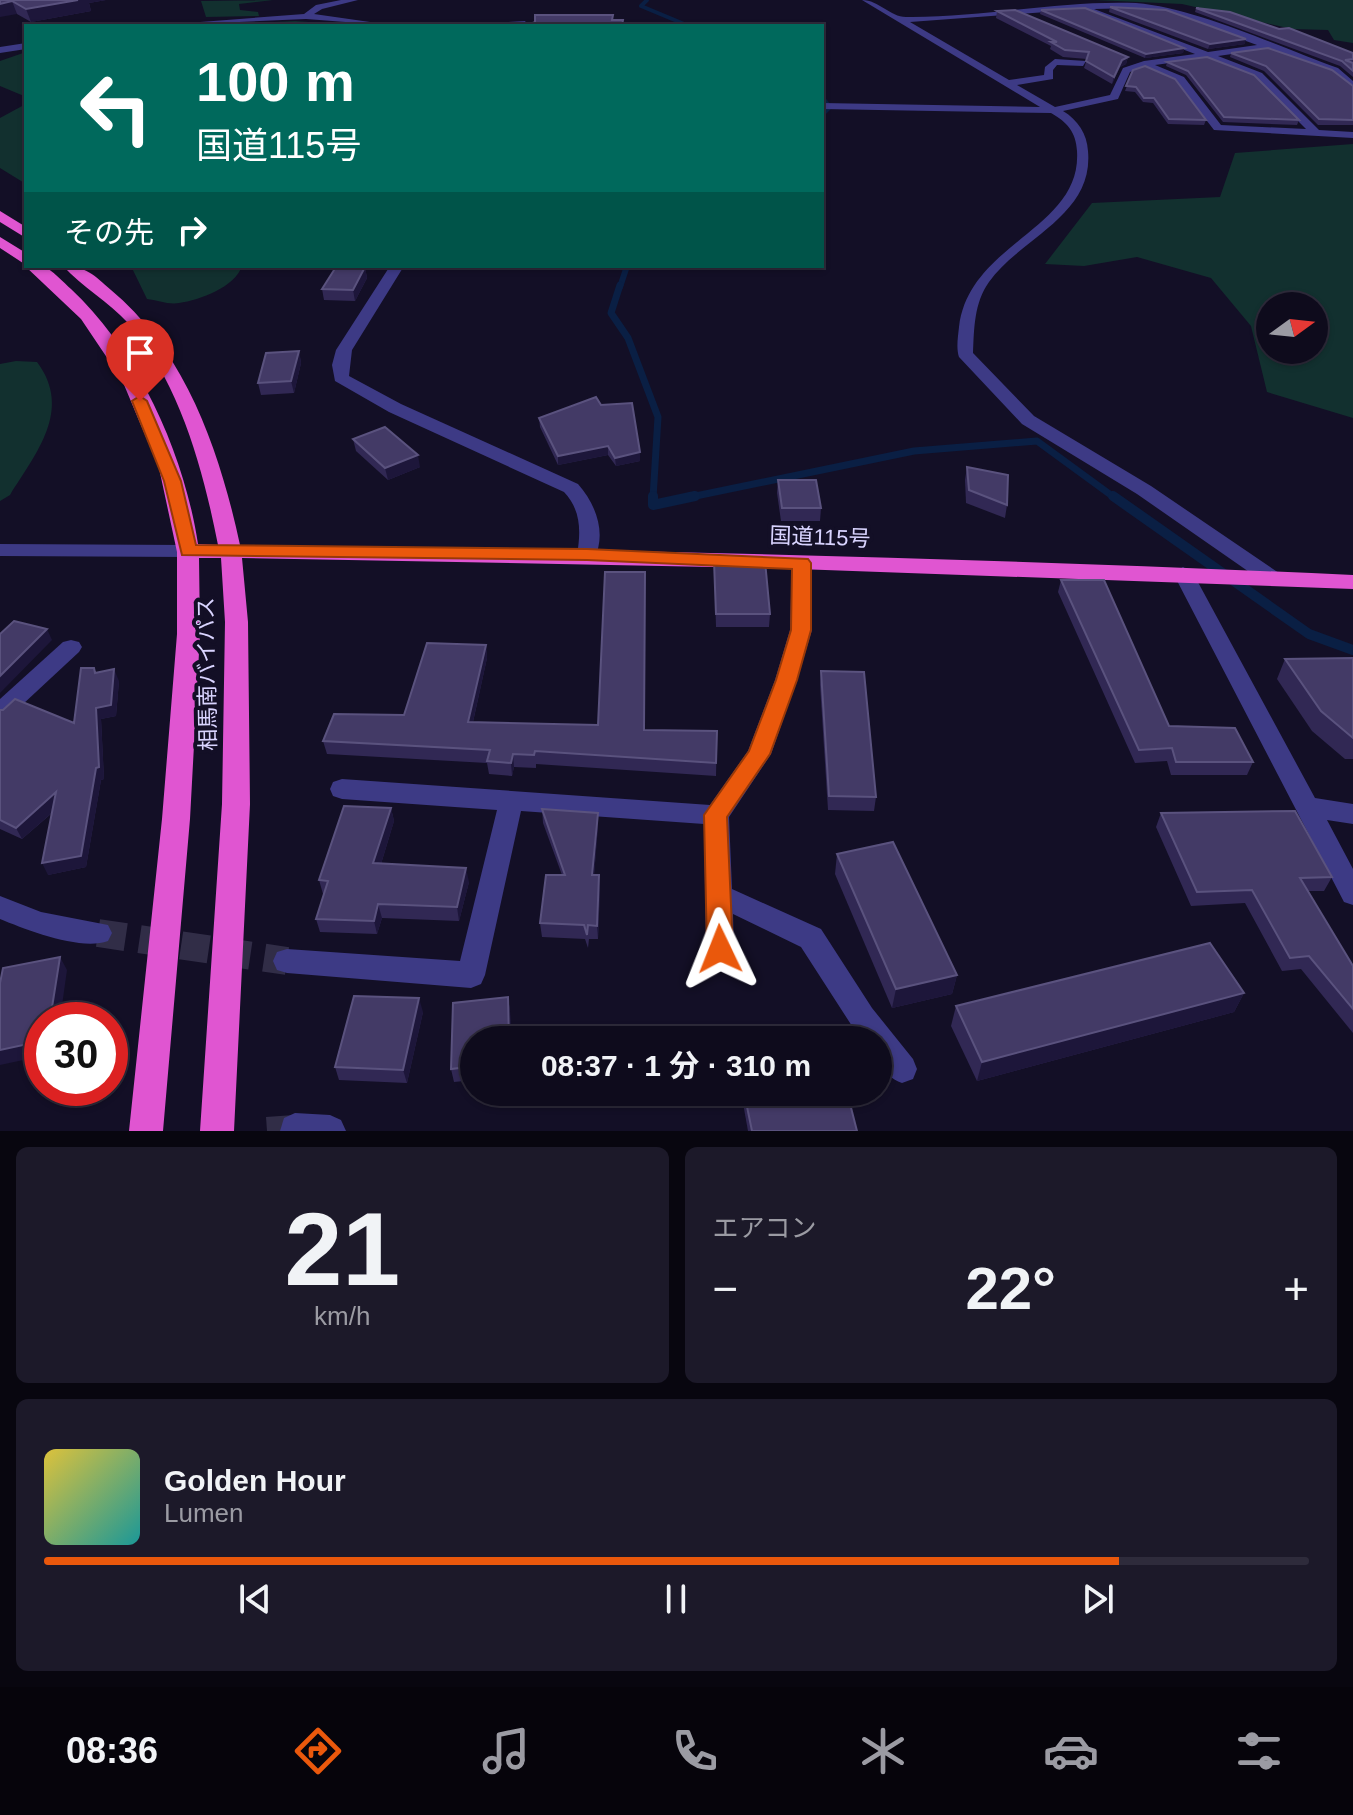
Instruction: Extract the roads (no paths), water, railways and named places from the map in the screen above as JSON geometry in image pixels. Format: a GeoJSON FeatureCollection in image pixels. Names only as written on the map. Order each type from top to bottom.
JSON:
{"type":"FeatureCollection","features":[{"type":"Feature","properties":{"kind":"highway"},"geometry":{"type":"LineString","coordinates":[[0,215],[24,233]]}},
{"type":"Feature","properties":{"kind":"highway"},"geometry":{"type":"LineString","coordinates":[[0,241],[24,259]]}},
{"type":"Feature","properties":{"kind":"highway","name":"相馬南バイパス"},"geometry":{"type":"LineString","coordinates":[[35,268],[75,302],[104,335],[127,376],[152,426],[172,481],[188,551],[181,756],[146,1131]]}},
{"type":"Feature","properties":{"kind":"highway","name":"相馬南バイパス"},"geometry":{"type":"LineString","coordinates":[[74,268],[107,294],[142,330],[169,372],[192,419],[212,476],[231,551],[238,748],[234,887],[217,1131]]}},
{"type":"Feature","properties":{"kind":"highway","name":"国道115号"},"geometry":{"type":"LineString","coordinates":[[188,551],[587,555],[1183,573],[1353,582]]}},
{"type":"Feature","properties":{"kind":"street"},"geometry":{"type":"LineString","coordinates":[[306,16],[319,7],[354,0]]}},
{"type":"Feature","properties":{"kind":"street"},"geometry":{"type":"LineString","coordinates":[[866,0],[1072,122],[1079,135],[1084,155],[1081,175],[1065,207],[987,275],[967,310],[965,354],[1028,420],[1144,490],[1272,578]]}},
{"type":"Feature","properties":{"kind":"street"},"geometry":{"type":"LineString","coordinates":[[900,20],[1078,6],[1134,5],[1168,10],[1335,70],[1353,86]]}},
{"type":"Feature","properties":{"kind":"street"},"geometry":{"type":"LineString","coordinates":[[1078,6],[1258,75],[1316,133]]}},
{"type":"Feature","properties":{"kind":"street"},"geometry":{"type":"LineString","coordinates":[[1015,11],[1044,23]]}},
{"type":"Feature","properties":{"kind":"street"},"geometry":{"type":"LineString","coordinates":[[183,24],[306,16],[376,24]]}},
{"type":"Feature","properties":{"kind":"street"},"geometry":{"type":"LineString","coordinates":[[0,50],[24,46]]}},
{"type":"Feature","properties":{"kind":"street"},"geometry":{"type":"LineString","coordinates":[[824,106],[1053,110],[1114,97],[1126,70],[1144,64],[1267,46]]}},
{"type":"Feature","properties":{"kind":"street"},"geometry":{"type":"LineString","coordinates":[[1130,58],[1180,79],[1218,128],[1353,135]]}},
{"type":"Feature","properties":{"kind":"street"},"geometry":{"type":"LineString","coordinates":[[1007,83],[1049,77],[1048,69],[1055,62],[1083,63]]}},
{"type":"Feature","properties":{"kind":"street"},"geometry":{"type":"LineString","coordinates":[[396,268],[344,350],[341,378],[395,408],[571,488],[582,498],[588,514],[591,532],[587,555]]}},
{"type":"Feature","properties":{"kind":"street"},"geometry":{"type":"LineString","coordinates":[[0,550],[188,551]]}},
{"type":"Feature","properties":{"kind":"street"},"geometry":{"type":"LineString","coordinates":[[720,949],[716,815],[759,754],[786,680],[801,630],[802,563]]}},
{"type":"Feature","properties":{"kind":"street"},"geometry":{"type":"LineString","coordinates":[[1183,573],[1353,894]]}},
{"type":"Feature","properties":{"kind":"street"},"geometry":{"type":"LineString","coordinates":[[0,712],[71,647]]}},
{"type":"Feature","properties":{"kind":"street"},"geometry":{"type":"LineString","coordinates":[[342,789],[716,815]]}},
{"type":"Feature","properties":{"kind":"street"},"geometry":{"type":"LineString","coordinates":[[287,961],[471,975],[511,801]]}},
{"type":"Feature","properties":{"kind":"street"},"geometry":{"type":"LineString","coordinates":[[1307,807],[1353,814]]}},
{"type":"Feature","properties":{"kind":"street"},"geometry":{"type":"LineString","coordinates":[[718,895],[811,938],[862,1018],[902,1069]]}},
{"type":"Feature","properties":{"kind":"street"},"geometry":{"type":"LineString","coordinates":[[0,907],[39,923],[98,933]]}},
{"type":"Feature","properties":{"kind":"street"},"geometry":{"type":"LineString","coordinates":[[295,1129],[330,1131]]}},
{"type":"Feature","properties":{"kind":"waterway"},"geometry":{"type":"LineString","coordinates":[[647,0],[641,6],[684,24]]}},
{"type":"Feature","properties":{"kind":"waterway"},"geometry":{"type":"LineString","coordinates":[[824,100],[830,107],[824,113]]}},
{"type":"Feature","properties":{"kind":"waterway"},"geometry":{"type":"LineString","coordinates":[[620,287],[626,268]]}},
{"type":"Feature","properties":{"kind":"waterway"},"geometry":{"type":"LineString","coordinates":[[620,285],[611,313],[628,338],[658,417],[653,498]]}},
{"type":"Feature","properties":{"kind":"waterway"},"geometry":{"type":"LineString","coordinates":[[686,498],[914,451],[1037,441],[1115,498]]}},
{"type":"Feature","properties":{"kind":"waterway"},"geometry":{"type":"LineString","coordinates":[[653,498],[653,505],[695,496]]}},
{"type":"Feature","properties":{"kind":"waterway"},"geometry":{"type":"LineString","coordinates":[[1113,496],[1309,634],[1353,650]]}},
{"type":"Feature","properties":{"kind":"tunnel"},"geometry":{"type":"LineString","coordinates":[[98,933],[287,961]]}},
{"type":"Feature","properties":{"kind":"tunnel"},"geometry":{"type":"LineString","coordinates":[[267,1131],[295,1129]]}}]}
